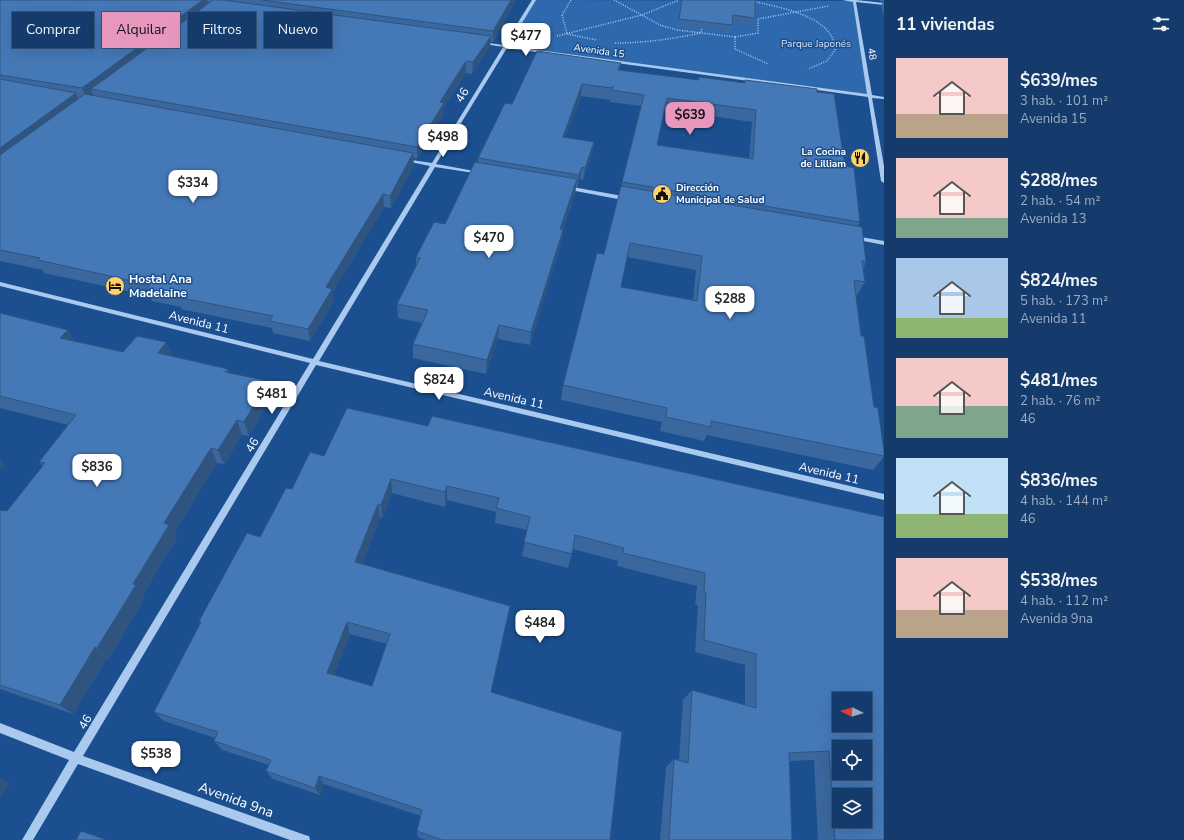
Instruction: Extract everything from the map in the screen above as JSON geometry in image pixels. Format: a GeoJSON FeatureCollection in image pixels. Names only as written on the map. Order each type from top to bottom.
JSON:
{"type":"FeatureCollection","features":[{"type":"Feature","properties":{"kind":"street","name":"46"},"geometry":{"type":"LineString","coordinates":[[27,840],[433,165],[534,0]]}},
{"type":"Feature","properties":{"kind":"street"},"geometry":{"type":"LineString","coordinates":[[844,0],[884,4]]}},
{"type":"Feature","properties":{"kind":"street","name":"48"},"geometry":{"type":"LineString","coordinates":[[854,1],[884,181]]}},
{"type":"Feature","properties":{"kind":"street","name":"Avenida 15"},"geometry":{"type":"LineString","coordinates":[[474,42],[884,98]]}},
{"type":"Feature","properties":{"kind":"street"},"geometry":{"type":"LineString","coordinates":[[401,159],[487,174]]}},
{"type":"Feature","properties":{"kind":"street"},"geometry":{"type":"LineString","coordinates":[[557,186],[635,200]]}},
{"type":"Feature","properties":{"kind":"street"},"geometry":{"type":"LineString","coordinates":[[845,236],[884,243]]}},
{"type":"Feature","properties":{"kind":"street","name":"Avenida 11"},"geometry":{"type":"LineString","coordinates":[[0,284],[315,362],[884,497]]}},
{"type":"Feature","properties":{"kind":"street","name":"Avenida 9na"},"geometry":{"type":"LineString","coordinates":[[0,728],[76,758],[305,840]]}},
{"type":"Feature","properties":{"kind":"path"},"geometry":{"type":"LineString","coordinates":[[567,34],[562,15],[571,0]]}},
{"type":"Feature","properties":{"kind":"path"},"geometry":{"type":"LineString","coordinates":[[614,0],[660,25],[677,30],[735,37],[758,33],[758,19],[854,1]]}},
{"type":"Feature","properties":{"kind":"path"},"geometry":{"type":"LineString","coordinates":[[552,37],[642,15],[679,0]]}},
{"type":"Feature","properties":{"kind":"path"},"geometry":{"type":"LineString","coordinates":[[752,1],[795,12],[822,26],[833,38],[835,50],[827,61],[808,69],[815,72]]}},
{"type":"Feature","properties":{"kind":"path"},"geometry":{"type":"LineString","coordinates":[[701,33],[702,25]]}},
{"type":"Feature","properties":{"kind":"path"},"geometry":{"type":"LineString","coordinates":[[615,43],[636,44],[663,42],[701,33]]}},
{"type":"Feature","properties":{"kind":"path"},"geometry":{"type":"LineString","coordinates":[[567,34],[601,41]]}},
{"type":"Feature","properties":{"kind":"path"},"geometry":{"type":"LineString","coordinates":[[735,37],[734,49],[770,65]]}},
{"type":"Feature","properties":{"kind":"green space","name":"Parque Japonés"},"geometry":{"type":"Polygon","coordinates":[[[534,0],[854,1],[870,96],[506,46],[534,0]]]}},
{"type":"Feature","properties":{"kind":"building"},"geometry":{"type":"Polygon","coordinates":[[[0,0],[203,0],[180,17],[180,12],[102,12],[102,48],[137,48],[82,88],[0,75],[0,0]]]}},
{"type":"Feature","properties":{"kind":"building"},"geometry":{"type":"Polygon","coordinates":[[[213,0],[223,0],[312,12],[264,12],[264,48],[332,48],[332,15],[491,36],[473,62],[466,61],[440,102],[444,103],[417,147],[91,89],[147,48],[180,48],[180,24],[188,18],[188,48],[256,48],[256,12],[197,12],[213,0]]]}},
{"type":"Feature","properties":{"kind":"building"},"geometry":{"type":"Polygon","coordinates":[[[262,0],[511,0],[493,31],[262,0]]]}},
{"type":"Feature","properties":{"kind":"building"},"geometry":{"type":"Polygon","coordinates":[[[682,0],[755,0],[755,18],[733,15],[732,25],[679,19],[682,0]]]}},
{"type":"Feature","properties":{"kind":"building"},"geometry":{"type":"Polygon","coordinates":[[[537,51],[621,63],[618,70],[699,80],[699,77],[745,83],[745,80],[817,89],[817,92],[834,94],[845,166],[854,168],[860,222],[622,182],[644,95],[612,90],[613,86],[612,88],[582,84],[563,137],[594,142],[585,168],[582,167],[579,175],[478,158],[505,103],[512,104],[537,51]],[[667,98],[657,145],[753,159],[756,110],[667,98]]]}},
{"type":"Feature","properties":{"kind":"building"},"geometry":{"type":"Polygon","coordinates":[[[0,79],[76,93],[0,148],[0,79]]]}},
{"type":"Feature","properties":{"kind":"building"},"geometry":{"type":"Polygon","coordinates":[[[85,94],[413,153],[390,196],[383,194],[326,287],[332,289],[308,329],[270,321],[273,316],[177,297],[178,295],[146,289],[150,285],[38,260],[40,258],[0,250],[0,155],[85,94]]]}},
{"type":"Feature","properties":{"kind":"building"},"geometry":{"type":"Polygon","coordinates":[[[475,162],[577,179],[560,229],[563,230],[531,332],[499,325],[487,360],[413,344],[428,310],[397,304],[420,258],[416,257],[434,222],[445,224],[475,162]]]}},
{"type":"Feature","properties":{"kind":"building"},"geometry":{"type":"Polygon","coordinates":[[[621,186],[862,227],[866,262],[862,261],[865,282],[854,280],[861,336],[864,336],[874,407],[878,408],[884,456],[711,421],[711,427],[666,417],[667,408],[563,385],[597,253],[604,254],[621,186]],[[630,243],[621,287],[697,301],[702,256],[630,243]]]}},
{"type":"Feature","properties":{"kind":"building"},"geometry":{"type":"Polygon","coordinates":[[[0,313],[68,330],[60,338],[123,352],[137,336],[166,342],[158,353],[228,369],[225,372],[268,381],[244,422],[237,420],[218,450],[211,448],[164,523],[169,525],[133,584],[136,585],[97,648],[95,647],[60,705],[0,685],[0,510],[7,511],[45,463],[39,462],[76,415],[0,396],[0,313]]]}},
{"type":"Feature","properties":{"kind":"building"},"geometry":{"type":"Polygon","coordinates":[[[347,408],[428,426],[432,416],[884,517],[884,840],[835,840],[834,828],[872,828],[872,788],[832,788],[832,796],[829,751],[789,753],[792,840],[669,840],[674,759],[688,763],[692,690],[756,708],[756,654],[704,640],[706,593],[704,592],[705,573],[623,553],[624,548],[575,535],[572,554],[524,542],[530,517],[496,508],[499,498],[447,486],[445,492],[391,479],[381,505],[378,504],[355,562],[510,606],[491,692],[622,732],[610,840],[442,840],[417,831],[422,810],[319,776],[315,788],[266,771],[271,760],[214,741],[218,732],[154,712],[201,622],[199,621],[247,533],[260,537],[286,488],[292,489],[310,452],[324,456],[347,408]],[[347,622],[327,673],[372,686],[390,634],[347,622]]]}},
{"type":"Feature","properties":{"kind":"building"},"geometry":{"type":"Polygon","coordinates":[[[81,831],[107,840],[76,840],[81,831]]]}},
{"type":"Feature","properties":{"kind":"place","name":"La Cocina de Lilliam"},"geometry":{"type":"Point","coordinates":[860,158]}},
{"type":"Feature","properties":{"kind":"place","name":"Dirección Municipal de Salud"},"geometry":{"type":"Point","coordinates":[662,194]}},
{"type":"Feature","properties":{"kind":"place","name":"Hostal Ana Madelaine"},"geometry":{"type":"Point","coordinates":[115,286]}}]}
